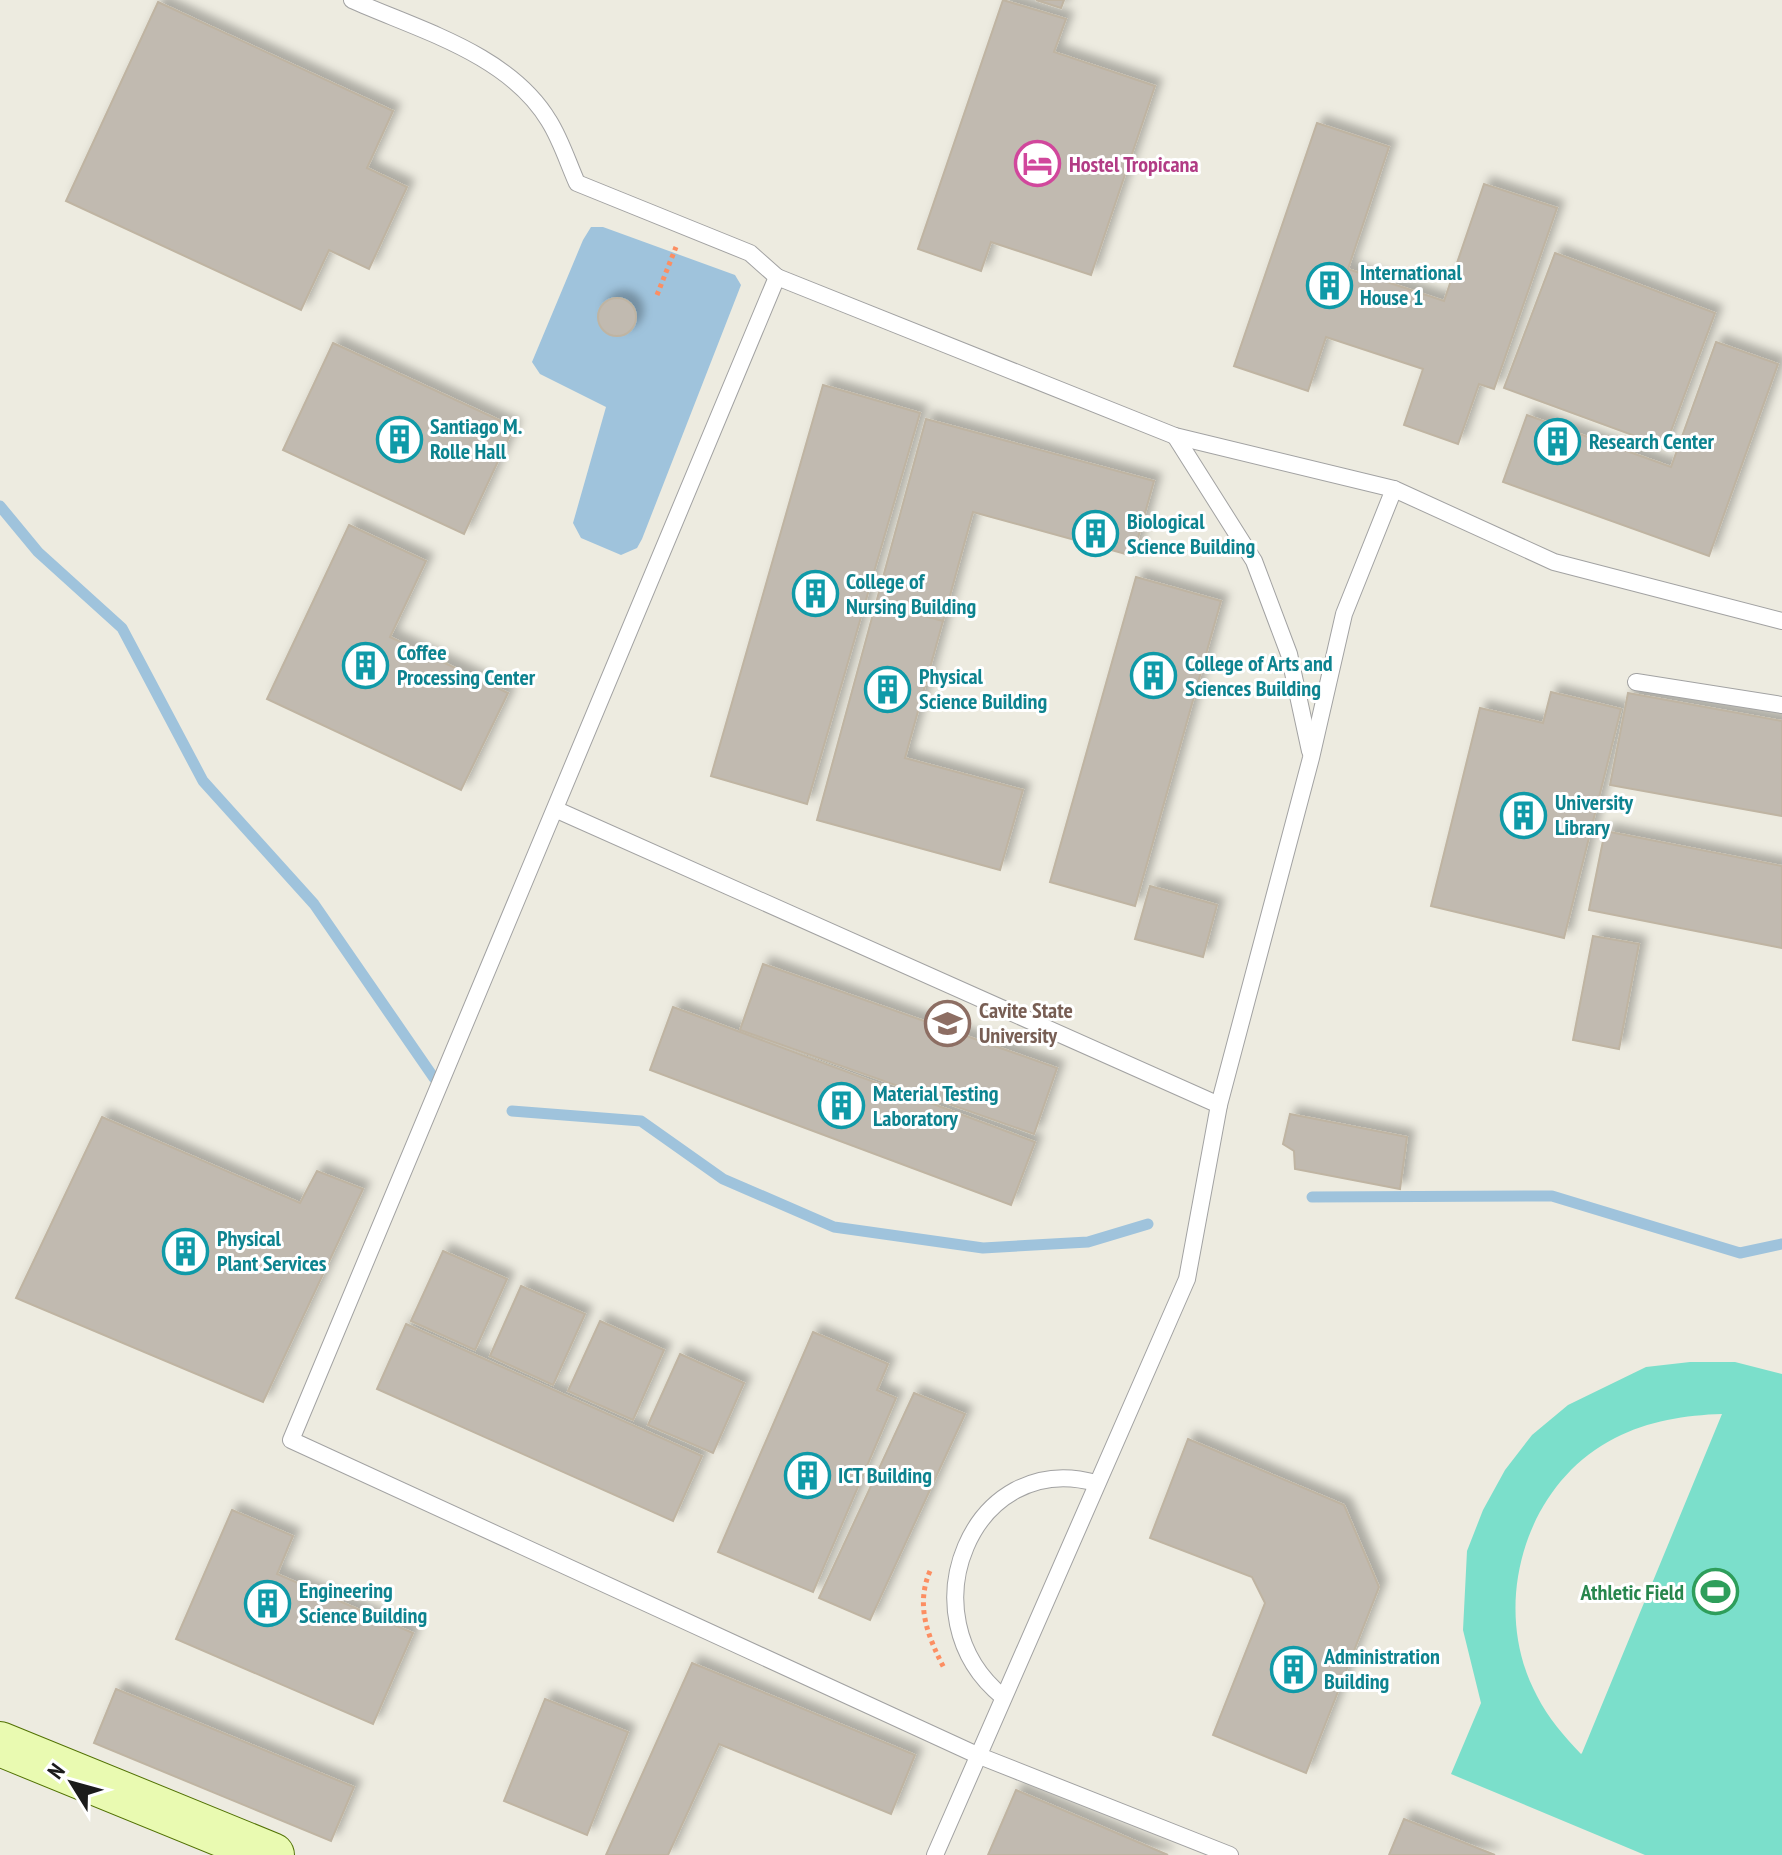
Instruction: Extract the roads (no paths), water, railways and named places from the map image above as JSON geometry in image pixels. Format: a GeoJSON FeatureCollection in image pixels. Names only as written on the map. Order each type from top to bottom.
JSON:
{"type":"FeatureCollection","features":[{"type":"Feature","properties":{"kind":"street"},"geometry":{"type":"LineString","coordinates":[[0,1744],[272,1855]]}},
{"type":"Feature","properties":{"kind":"lane"},"geometry":{"type":"LineString","coordinates":[[352,0],[481,58],[536,103],[550,122],[577,183],[750,253],[777,277],[1175,436],[1394,489],[1554,562],[1782,621]]}},
{"type":"Feature","properties":{"kind":"lane"},"geometry":{"type":"LineString","coordinates":[[777,277],[557,810],[291,1440],[977,1755],[1230,1855]]}},
{"type":"Feature","properties":{"kind":"lane"},"geometry":{"type":"LineString","coordinates":[[1175,436],[1254,561],[1289,654],[1311,758]]}},
{"type":"Feature","properties":{"kind":"lane"},"geometry":{"type":"LineString","coordinates":[[935,1855],[1187,1279],[1219,1105],[1311,758],[1344,614],[1394,489]]}},
{"type":"Feature","properties":{"kind":"lane"},"geometry":{"type":"LineString","coordinates":[[1636,682],[1782,705]]}},
{"type":"Feature","properties":{"kind":"lane"},"geometry":{"type":"LineString","coordinates":[[557,810],[1219,1105]]}},
{"type":"Feature","properties":{"kind":"lane"},"geometry":{"type":"LineString","coordinates":[[1003,1697],[973,1667],[959,1636],[954,1602],[961,1557],[986,1516],[1024,1488],[1046,1479],[1073,1476],[1096,1483]]}},
{"type":"Feature","properties":{"kind":"waterway"},"geometry":{"type":"LineString","coordinates":[[0,506],[38,552],[122,628],[203,781],[314,904],[434,1078]]}},
{"type":"Feature","properties":{"kind":"waterway"},"geometry":{"type":"LineString","coordinates":[[512,1111],[641,1121],[723,1179],[834,1227],[983,1248],[1088,1242],[1148,1224]]}},
{"type":"Feature","properties":{"kind":"waterway"},"geometry":{"type":"LineString","coordinates":[[1312,1197],[1552,1196],[1740,1253],[1782,1244]]}},
{"type":"Feature","properties":{"kind":"place","name":"Hostel Tropicana"},"geometry":{"type":"Point","coordinates":[1038,164]}},
{"type":"Feature","properties":{"kind":"place","name":"International House 1"},"geometry":{"type":"Point","coordinates":[1329,285]}},
{"type":"Feature","properties":{"kind":"place","name":"Santiago M. Rolle Hall"},"geometry":{"type":"Point","coordinates":[399,439]}},
{"type":"Feature","properties":{"kind":"place","name":"Research Center"},"geometry":{"type":"Point","coordinates":[1558,441]}},
{"type":"Feature","properties":{"kind":"place","name":"Biological Science Building"},"geometry":{"type":"Point","coordinates":[1096,534]}},
{"type":"Feature","properties":{"kind":"place","name":"College of Nursing Building"},"geometry":{"type":"Point","coordinates":[815,594]}},
{"type":"Feature","properties":{"kind":"place","name":"Coffee Processing Center"},"geometry":{"type":"Point","coordinates":[366,665]}},
{"type":"Feature","properties":{"kind":"place","name":"College of Arts and Sciences Building"},"geometry":{"type":"Point","coordinates":[1154,676]}},
{"type":"Feature","properties":{"kind":"place","name":"Physical Science Building"},"geometry":{"type":"Point","coordinates":[888,689]}},
{"type":"Feature","properties":{"kind":"place","name":"University Library"},"geometry":{"type":"Point","coordinates":[1524,815]}},
{"type":"Feature","properties":{"kind":"place","name":"Cavite State University"},"geometry":{"type":"Point","coordinates":[948,1023]}},
{"type":"Feature","properties":{"kind":"place","name":"Material Testing Laboratory"},"geometry":{"type":"Point","coordinates":[842,1106]}},
{"type":"Feature","properties":{"kind":"place","name":"Physical Plant Services"},"geometry":{"type":"Point","coordinates":[186,1251]}},
{"type":"Feature","properties":{"kind":"place","name":"ICT Building"},"geometry":{"type":"Point","coordinates":[807,1475]}},
{"type":"Feature","properties":{"kind":"place","name":"Athletic Field"},"geometry":{"type":"Point","coordinates":[1715,1592]}},
{"type":"Feature","properties":{"kind":"place","name":"Engineering Science Building"},"geometry":{"type":"Point","coordinates":[268,1603]}},
{"type":"Feature","properties":{"kind":"place","name":"Administration Building"},"geometry":{"type":"Point","coordinates":[1293,1669]}}]}
